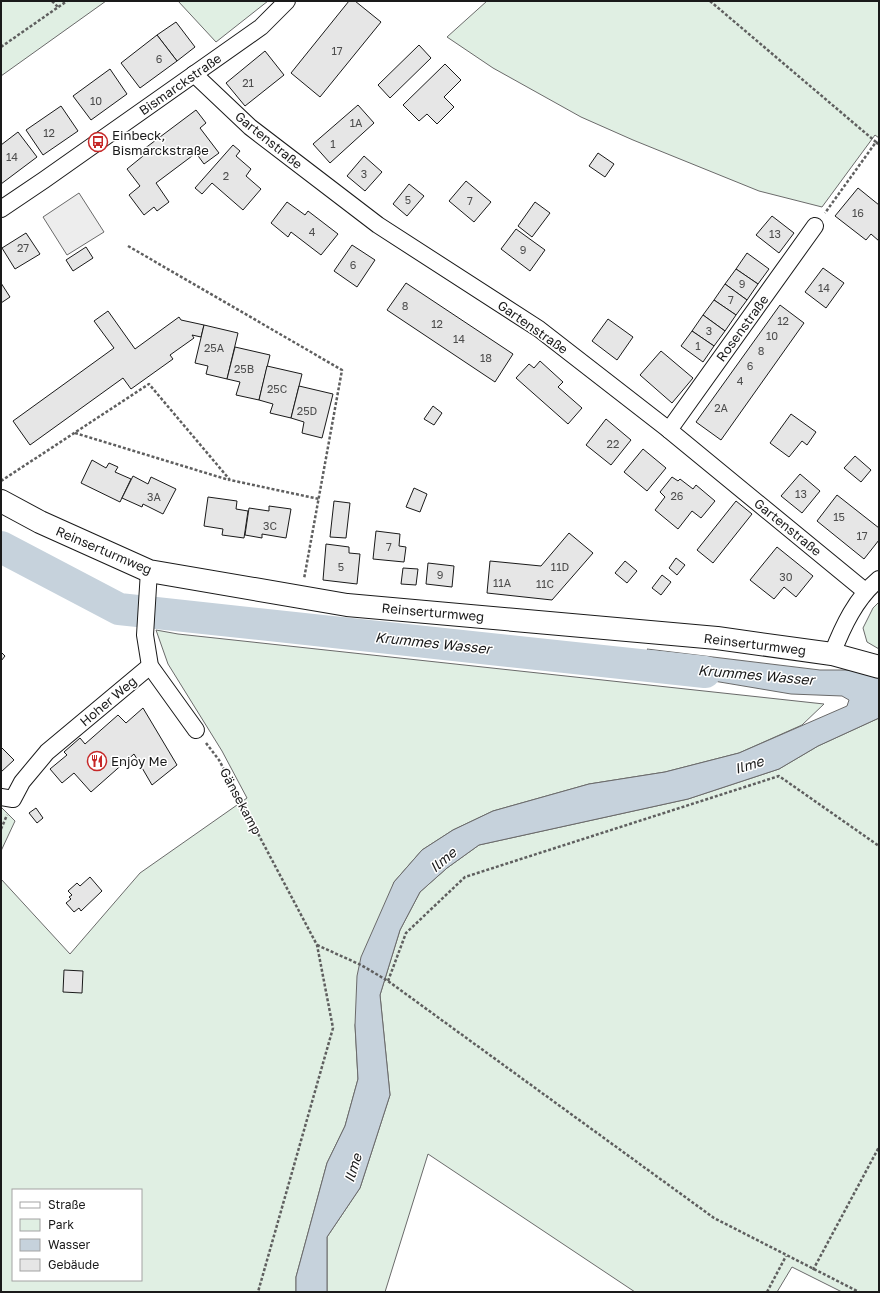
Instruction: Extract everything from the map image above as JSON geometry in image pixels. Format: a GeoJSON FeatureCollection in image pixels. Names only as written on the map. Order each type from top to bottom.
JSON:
{"type":"FeatureCollection","features":[{"type":"Feature","properties":{"kind":"main road","name":"Reinserturmweg"},"geometry":{"type":"LineString","coordinates":[[1,501],[40,522],[149,571],[346,605],[717,638],[832,654],[877,666]]}},
{"type":"Feature","properties":{"kind":"street","name":"Bismarckstraße"},"geometry":{"type":"LineString","coordinates":[[1,209],[261,27],[287,1]]}},
{"type":"Feature","properties":{"kind":"street","name":"Gartenstraße"},"geometry":{"type":"LineString","coordinates":[[194,74],[250,127],[378,225],[540,329],[670,430],[865,591]]}},
{"type":"Feature","properties":{"kind":"street","name":"Rosenstraße"},"geometry":{"type":"LineString","coordinates":[[670,430],[815,226]]}},
{"type":"Feature","properties":{"kind":"street"},"geometry":{"type":"LineString","coordinates":[[149,571],[145,635],[150,666],[196,730]]}},
{"type":"Feature","properties":{"kind":"street"},"geometry":{"type":"LineString","coordinates":[[832,654],[842,630],[865,591],[879,579]]}},
{"type":"Feature","properties":{"kind":"street","name":"Hoher Weg"},"geometry":{"type":"LineString","coordinates":[[1,797],[13,799],[22,782],[48,752],[150,666]]}},
{"type":"Feature","properties":{"kind":"path"},"geometry":{"type":"LineString","coordinates":[[52,1],[58,7]]}},
{"type":"Feature","properties":{"kind":"path"},"geometry":{"type":"LineString","coordinates":[[1,47],[67,1]]}},
{"type":"Feature","properties":{"kind":"path"},"geometry":{"type":"LineString","coordinates":[[710,1],[879,145]]}},
{"type":"Feature","properties":{"kind":"path"},"geometry":{"type":"LineString","coordinates":[[815,226],[876,142]]}},
{"type":"Feature","properties":{"kind":"path"},"geometry":{"type":"LineString","coordinates":[[128,246],[342,370],[301,597]]}},
{"type":"Feature","properties":{"kind":"path"},"geometry":{"type":"LineString","coordinates":[[1,482],[149,384],[230,480]]}},
{"type":"Feature","properties":{"kind":"path"},"geometry":{"type":"LineString","coordinates":[[75,433],[230,480],[319,499]]}},
{"type":"Feature","properties":{"kind":"path","name":"Gänsekamp"},"geometry":{"type":"LineString","coordinates":[[196,730],[219,760],[317,945],[332,1028],[258,1292]]}},
{"type":"Feature","properties":{"kind":"path"},"geometry":{"type":"LineString","coordinates":[[388,981],[406,933],[465,877],[779,776],[879,846]]}},
{"type":"Feature","properties":{"kind":"path"},"geometry":{"type":"LineString","coordinates":[[317,945],[361,965],[388,981],[714,1218],[813,1270],[859,1292]]}},
{"type":"Feature","properties":{"kind":"path"},"geometry":{"type":"LineString","coordinates":[[813,1270],[879,1147]]}},
{"type":"Feature","properties":{"kind":"path"},"geometry":{"type":"LineString","coordinates":[[767,1292],[786,1256]]}},
{"type":"Feature","properties":{"kind":"green space"},"geometry":{"type":"Polygon","coordinates":[[[1,1],[106,1],[1,76],[1,1]]]}},
{"type":"Feature","properties":{"kind":"green space"},"geometry":{"type":"Polygon","coordinates":[[[178,1],[268,1],[216,42],[178,1]]]}},
{"type":"Feature","properties":{"kind":"green space"},"geometry":{"type":"Polygon","coordinates":[[[487,1],[879,1],[879,138],[875,135],[822,207],[759,191],[633,140],[581,117],[493,68],[447,37],[487,1]]]}},
{"type":"Feature","properties":{"kind":"green space"},"geometry":{"type":"Polygon","coordinates":[[[879,602],[879,649],[867,642],[863,628],[873,608],[879,602]]]}},
{"type":"Feature","properties":{"kind":"green space"},"geometry":{"type":"Polygon","coordinates":[[[156,630],[178,634],[824,704],[802,725],[739,753],[665,772],[589,784],[493,811],[453,830],[422,850],[394,882],[355,1025],[358,1079],[345,1126],[327,1163],[296,1277],[296,1292],[1,1292],[1,879],[70,954],[140,873],[247,798],[222,751],[168,664],[156,630]]]}},
{"type":"Feature","properties":{"kind":"green space"},"geometry":{"type":"Polygon","coordinates":[[[879,718],[879,1292],[842,1292],[792,1267],[777,1292],[635,1292],[428,1154],[385,1292],[327,1292],[327,1237],[360,1188],[390,1095],[380,995],[400,930],[420,892],[447,868],[479,845],[688,799],[779,769],[818,746],[879,718]]]}},
{"type":"Feature","properties":{"kind":"green space"},"geometry":{"type":"Polygon","coordinates":[[[1,807],[15,821],[1,851],[1,807]]]}},
{"type":"Feature","properties":{"kind":"shaded area"},"geometry":{"type":"Polygon","coordinates":[[[79,193],[104,232],[67,255],[43,217],[79,193]]]}},
{"type":"Feature","properties":{"kind":"water","name":"Ilme"},"geometry":{"type":"Polygon","coordinates":[[[647,649],[820,670],[848,670],[879,656],[879,718],[818,746],[779,769],[688,799],[479,845],[447,868],[420,892],[400,930],[380,995],[390,1095],[360,1188],[327,1237],[327,1292],[296,1292],[296,1277],[327,1163],[345,1126],[358,1079],[355,1025],[357,976],[361,957],[394,882],[422,850],[453,830],[493,811],[589,784],[665,772],[739,753],[847,706],[849,700],[842,696],[791,694],[666,673],[647,649]]]}},
{"type":"Feature","properties":{"kind":"building"},"geometry":{"type":"Polygon","coordinates":[[[349,1],[355,1],[381,22],[320,97],[291,73],[349,1]]]}},
{"type":"Feature","properties":{"kind":"building"},"geometry":{"type":"Polygon","coordinates":[[[176,22],[195,47],[177,61],[157,35],[176,22]]]}},
{"type":"Feature","properties":{"kind":"building"},"geometry":{"type":"Polygon","coordinates":[[[157,35],[177,61],[140,88],[121,63],[157,35]]]}},
{"type":"Feature","properties":{"kind":"building"},"geometry":{"type":"Polygon","coordinates":[[[419,45],[431,58],[390,98],[378,85],[419,45]]]}},
{"type":"Feature","properties":{"kind":"building"},"geometry":{"type":"Polygon","coordinates":[[[265,51],[284,75],[245,106],[226,83],[265,51]]]}},
{"type":"Feature","properties":{"kind":"building"},"geometry":{"type":"Polygon","coordinates":[[[445,64],[461,80],[444,97],[454,107],[437,124],[427,114],[419,121],[403,105],[445,64]]]}},
{"type":"Feature","properties":{"kind":"building"},"geometry":{"type":"Polygon","coordinates":[[[110,69],[127,94],[91,120],[73,96],[110,69]]]}},
{"type":"Feature","properties":{"kind":"building"},"geometry":{"type":"Polygon","coordinates":[[[358,105],[374,123],[330,163],[313,144],[358,105]]]}},
{"type":"Feature","properties":{"kind":"building"},"geometry":{"type":"Polygon","coordinates":[[[61,106],[78,131],[43,155],[26,130],[61,106]]]}},
{"type":"Feature","properties":{"kind":"building"},"geometry":{"type":"Polygon","coordinates":[[[196,110],[206,123],[200,128],[219,153],[204,164],[196,153],[156,183],[169,202],[157,211],[154,207],[144,215],[129,195],[140,186],[127,169],[143,156],[140,152],[196,110]]]}},
{"type":"Feature","properties":{"kind":"building"},"geometry":{"type":"Polygon","coordinates":[[[18,132],[37,157],[1,184],[1,145],[18,132]]]}},
{"type":"Feature","properties":{"kind":"building"},"geometry":{"type":"Polygon","coordinates":[[[233,145],[240,151],[236,156],[251,169],[246,176],[261,189],[243,210],[212,183],[202,194],[195,188],[233,145]]]}},
{"type":"Feature","properties":{"kind":"building"},"geometry":{"type":"Polygon","coordinates":[[[598,153],[614,164],[605,177],[589,166],[598,153]]]}},
{"type":"Feature","properties":{"kind":"building"},"geometry":{"type":"Polygon","coordinates":[[[364,156],[382,172],[365,191],[347,176],[364,156]]]}},
{"type":"Feature","properties":{"kind":"building"},"geometry":{"type":"Polygon","coordinates":[[[466,181],[491,202],[474,222],[449,201],[466,181]]]}},
{"type":"Feature","properties":{"kind":"building"},"geometry":{"type":"Polygon","coordinates":[[[409,184],[424,196],[407,216],[393,204],[409,184]]]}},
{"type":"Feature","properties":{"kind":"building"},"geometry":{"type":"Polygon","coordinates":[[[858,188],[879,205],[879,241],[871,234],[866,240],[835,216],[858,188]]]}},
{"type":"Feature","properties":{"kind":"building"},"geometry":{"type":"Polygon","coordinates":[[[287,202],[305,215],[308,211],[338,234],[321,255],[291,232],[288,237],[271,223],[287,202]]]}},
{"type":"Feature","properties":{"kind":"building"},"geometry":{"type":"Polygon","coordinates":[[[535,202],[550,213],[532,237],[518,226],[535,202]]]}},
{"type":"Feature","properties":{"kind":"building"},"geometry":{"type":"Polygon","coordinates":[[[772,216],[794,233],[779,253],[756,235],[772,216]]]}},
{"type":"Feature","properties":{"kind":"building"},"geometry":{"type":"Polygon","coordinates":[[[516,229],[545,250],[530,271],[501,249],[516,229]]]}},
{"type":"Feature","properties":{"kind":"building"},"geometry":{"type":"Polygon","coordinates":[[[26,233],[40,254],[15,269],[2,248],[26,233]]]}},
{"type":"Feature","properties":{"kind":"building"},"geometry":{"type":"Polygon","coordinates":[[[352,245],[375,260],[357,287],[334,271],[352,245]]]}},
{"type":"Feature","properties":{"kind":"building"},"geometry":{"type":"Polygon","coordinates":[[[86,247],[93,258],[73,271],[66,260],[86,247]]]}},
{"type":"Feature","properties":{"kind":"building"},"geometry":{"type":"Polygon","coordinates":[[[747,253],[769,269],[758,284],[736,269],[747,253]]]}},
{"type":"Feature","properties":{"kind":"building"},"geometry":{"type":"Polygon","coordinates":[[[823,268],[844,283],[826,308],[805,292],[823,268]]]}},
{"type":"Feature","properties":{"kind":"building"},"geometry":{"type":"Polygon","coordinates":[[[736,269],[758,284],[747,300],[725,284],[736,269]]]}},
{"type":"Feature","properties":{"kind":"building"},"geometry":{"type":"Polygon","coordinates":[[[1,283],[10,297],[1,303],[1,283]]]}},
{"type":"Feature","properties":{"kind":"building"},"geometry":{"type":"Polygon","coordinates":[[[406,283],[513,354],[495,382],[387,310],[406,283]]]}},
{"type":"Feature","properties":{"kind":"building"},"geometry":{"type":"Polygon","coordinates":[[[725,284],[747,300],[736,315],[714,300],[725,284]]]}},
{"type":"Feature","properties":{"kind":"building"},"geometry":{"type":"Polygon","coordinates":[[[714,300],[736,315],[725,331],[703,315],[714,300]]]}},
{"type":"Feature","properties":{"kind":"building"},"geometry":{"type":"Polygon","coordinates":[[[780,305],[804,323],[721,440],[696,422],[780,305]]]}},
{"type":"Feature","properties":{"kind":"building"},"geometry":{"type":"Polygon","coordinates":[[[108,311],[135,349],[179,317],[181,320],[204,325],[201,337],[192,335],[194,338],[170,355],[173,359],[131,389],[123,378],[30,445],[13,421],[114,348],[94,321],[108,311]]]}},
{"type":"Feature","properties":{"kind":"building"},"geometry":{"type":"Polygon","coordinates":[[[703,315],[725,331],[714,346],[692,331],[703,315]]]}},
{"type":"Feature","properties":{"kind":"building"},"geometry":{"type":"Polygon","coordinates":[[[608,319],[633,337],[617,360],[592,341],[608,319]]]}},
{"type":"Feature","properties":{"kind":"building"},"geometry":{"type":"Polygon","coordinates":[[[204,325],[238,333],[227,379],[206,374],[208,366],[195,363],[204,325]]]}},
{"type":"Feature","properties":{"kind":"building"},"geometry":{"type":"Polygon","coordinates":[[[692,331],[714,346],[703,362],[681,346],[692,331]]]}},
{"type":"Feature","properties":{"kind":"building"},"geometry":{"type":"Polygon","coordinates":[[[235,347],[270,355],[259,400],[236,395],[240,382],[227,379],[235,347]]]}},
{"type":"Feature","properties":{"kind":"building"},"geometry":{"type":"Polygon","coordinates":[[[661,351],[693,378],[672,403],[640,375],[661,351]]]}},
{"type":"Feature","properties":{"kind":"building"},"geometry":{"type":"Polygon","coordinates":[[[540,361],[563,382],[558,387],[582,408],[568,424],[516,378],[529,364],[534,368],[540,361]]]}},
{"type":"Feature","properties":{"kind":"building"},"geometry":{"type":"Polygon","coordinates":[[[267,366],[302,374],[291,418],[270,413],[273,404],[259,400],[267,366]]]}},
{"type":"Feature","properties":{"kind":"building"},"geometry":{"type":"Polygon","coordinates":[[[299,386],[333,394],[322,438],[302,433],[304,422],[291,418],[299,386]]]}},
{"type":"Feature","properties":{"kind":"building"},"geometry":{"type":"Polygon","coordinates":[[[433,406],[442,413],[434,425],[424,419],[433,406]]]}},
{"type":"Feature","properties":{"kind":"building"},"geometry":{"type":"Polygon","coordinates":[[[791,414],[816,432],[807,445],[802,441],[789,457],[770,443],[791,414]]]}},
{"type":"Feature","properties":{"kind":"building"},"geometry":{"type":"Polygon","coordinates":[[[606,419],[631,440],[611,465],[586,445],[606,419]]]}},
{"type":"Feature","properties":{"kind":"building"},"geometry":{"type":"Polygon","coordinates":[[[643,449],[666,468],[647,491],[624,472],[643,449]]]}},
{"type":"Feature","properties":{"kind":"building"},"geometry":{"type":"Polygon","coordinates":[[[855,456],[871,470],[861,482],[844,468],[855,456]]]}},
{"type":"Feature","properties":{"kind":"building"},"geometry":{"type":"Polygon","coordinates":[[[92,460],[106,468],[109,463],[118,467],[115,472],[131,479],[120,502],[81,483],[92,460]]]}},
{"type":"Feature","properties":{"kind":"building"},"geometry":{"type":"Polygon","coordinates":[[[800,474],[820,491],[802,513],[781,496],[800,474]]]}},
{"type":"Feature","properties":{"kind":"building"},"geometry":{"type":"Polygon","coordinates":[[[133,476],[148,484],[151,477],[176,489],[163,514],[143,504],[142,507],[122,498],[133,476]]]}},
{"type":"Feature","properties":{"kind":"building"},"geometry":{"type":"Polygon","coordinates":[[[672,477],[678,481],[680,479],[693,489],[696,485],[715,501],[701,518],[692,511],[678,529],[655,510],[665,497],[660,492],[672,477]]]}},
{"type":"Feature","properties":{"kind":"building"},"geometry":{"type":"Polygon","coordinates":[[[414,488],[427,494],[420,512],[406,507],[414,488]]]}},
{"type":"Feature","properties":{"kind":"building"},"geometry":{"type":"Polygon","coordinates":[[[837,495],[879,528],[879,540],[864,559],[817,521],[837,495]]]}},
{"type":"Feature","properties":{"kind":"building"},"geometry":{"type":"Polygon","coordinates":[[[208,497],[237,501],[236,509],[248,511],[244,538],[222,535],[223,529],[204,526],[208,497]]]}},
{"type":"Feature","properties":{"kind":"building"},"geometry":{"type":"Polygon","coordinates":[[[334,501],[350,503],[346,538],[330,537],[334,501]]]}},
{"type":"Feature","properties":{"kind":"building"},"geometry":{"type":"Polygon","coordinates":[[[736,501],[752,514],[713,563],[697,550],[736,501]]]}},
{"type":"Feature","properties":{"kind":"building"},"geometry":{"type":"Polygon","coordinates":[[[269,506],[291,509],[286,538],[262,534],[262,538],[245,535],[249,508],[269,511],[269,506]]]}},
{"type":"Feature","properties":{"kind":"building"},"geometry":{"type":"Polygon","coordinates":[[[376,531],[400,534],[399,546],[406,547],[404,562],[373,559],[376,531]]]}},
{"type":"Feature","properties":{"kind":"building"},"geometry":{"type":"Polygon","coordinates":[[[569,533],[593,553],[552,600],[487,593],[490,561],[541,566],[569,533]]]}},
{"type":"Feature","properties":{"kind":"building"},"geometry":{"type":"Polygon","coordinates":[[[326,544],[349,547],[349,553],[360,554],[357,584],[323,580],[326,544]]]}},
{"type":"Feature","properties":{"kind":"building"},"geometry":{"type":"Polygon","coordinates":[[[777,547],[813,576],[796,597],[784,587],[774,599],[750,580],[777,547]]]}},
{"type":"Feature","properties":{"kind":"building"},"geometry":{"type":"Polygon","coordinates":[[[676,558],[685,565],[677,575],[669,568],[676,558]]]}},
{"type":"Feature","properties":{"kind":"building"},"geometry":{"type":"Polygon","coordinates":[[[625,561],[637,571],[627,583],[615,573],[625,561]]]}},
{"type":"Feature","properties":{"kind":"building"},"geometry":{"type":"Polygon","coordinates":[[[428,563],[454,566],[452,587],[426,584],[428,563]]]}},
{"type":"Feature","properties":{"kind":"building"},"geometry":{"type":"Polygon","coordinates":[[[403,568],[418,569],[416,585],[401,584],[403,568]]]}},
{"type":"Feature","properties":{"kind":"building"},"geometry":{"type":"Polygon","coordinates":[[[662,575],[671,582],[661,595],[652,588],[662,575]]]}},
{"type":"Feature","properties":{"kind":"building"},"geometry":{"type":"Polygon","coordinates":[[[1,652],[5,656],[1,661],[1,652]]]}},
{"type":"Feature","properties":{"kind":"building"},"geometry":{"type":"Polygon","coordinates":[[[143,708],[177,765],[152,785],[134,754],[91,792],[74,773],[62,783],[50,769],[67,755],[64,752],[80,738],[85,744],[118,715],[126,723],[143,708]]]}},
{"type":"Feature","properties":{"kind":"building"},"geometry":{"type":"Polygon","coordinates":[[[1,747],[14,760],[1,772],[1,747]]]}},
{"type":"Feature","properties":{"kind":"building"},"geometry":{"type":"Polygon","coordinates":[[[36,808],[43,818],[37,823],[29,813],[36,808]]]}},
{"type":"Feature","properties":{"kind":"building"},"geometry":{"type":"Polygon","coordinates":[[[90,877],[102,891],[81,911],[79,908],[74,912],[66,903],[71,899],[69,897],[72,895],[68,891],[77,883],[80,886],[90,877]]]}},
{"type":"Feature","properties":{"kind":"building"},"geometry":{"type":"Polygon","coordinates":[[[64,970],[83,971],[82,993],[63,992],[64,970]]]}},
{"type":"Feature","properties":{"kind":"waterway","name":"Krummes Wasser"},"geometry":{"type":"LineString","coordinates":[[1,547],[119,609],[705,672]]}},
{"type":"Feature","properties":{"kind":"place","name":"Einbeck, Bismarckstraße"},"geometry":{"type":"Point","coordinates":[98,142]}},
{"type":"Feature","properties":{"kind":"place","name":"Enjoy Me"},"geometry":{"type":"Point","coordinates":[97,761]}}]}
